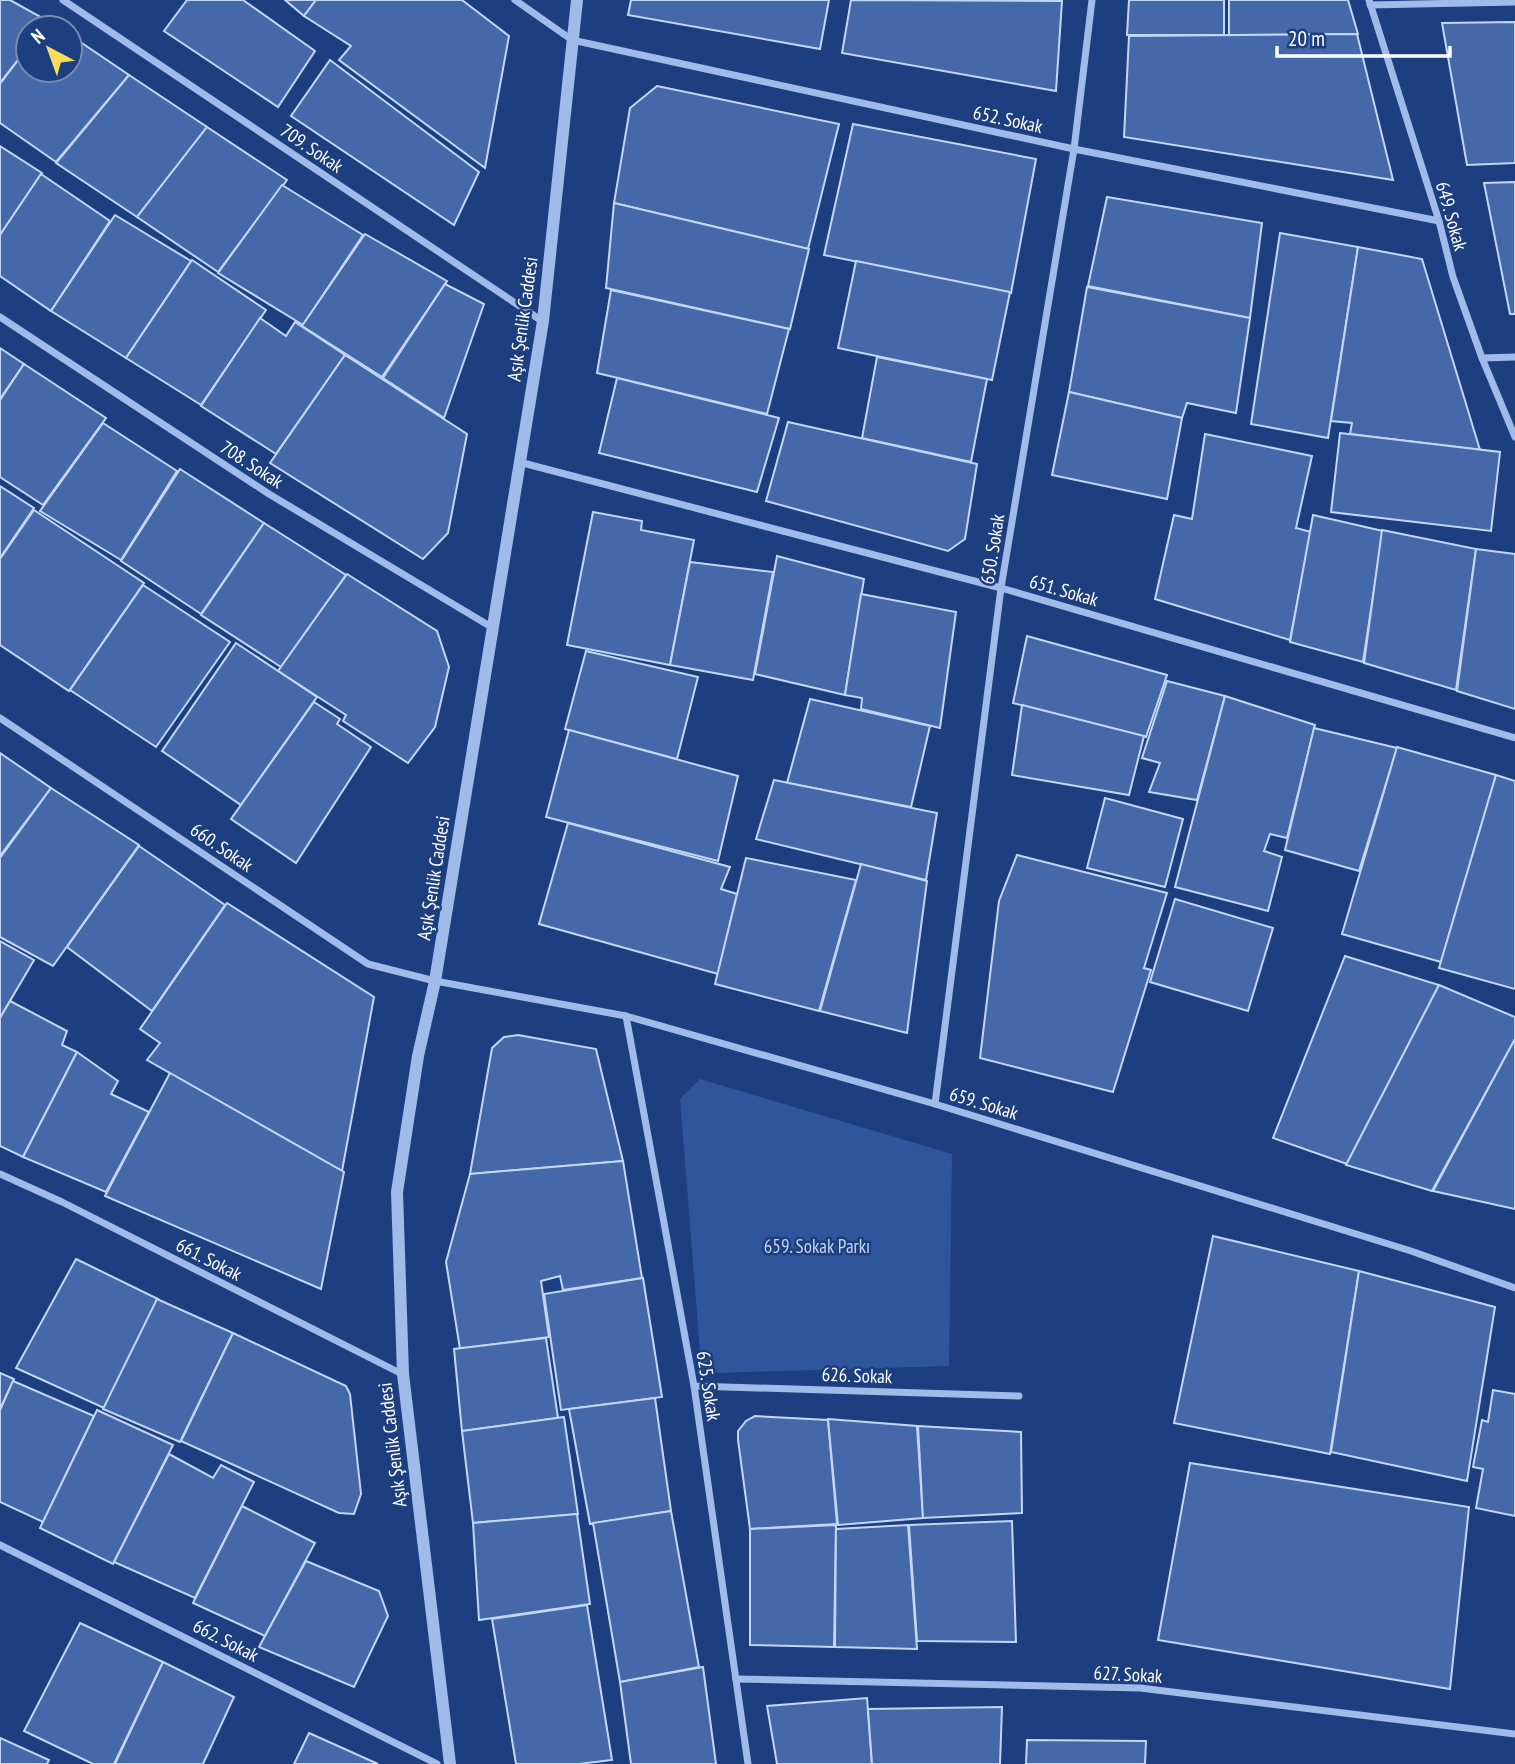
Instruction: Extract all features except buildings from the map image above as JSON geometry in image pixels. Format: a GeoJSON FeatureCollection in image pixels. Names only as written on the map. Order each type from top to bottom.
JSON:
{"type":"FeatureCollection","features":[{"type":"Feature","properties":{"kind":"street","name":"709. Sokak"},"geometry":{"type":"LineString","coordinates":[[63,0],[543,321]]}},
{"type":"Feature","properties":{"kind":"street"},"geometry":{"type":"LineString","coordinates":[[515,0],[572,40]]}},
{"type":"Feature","properties":{"kind":"street","name":"Aşık Şenlik Caddesi"},"geometry":{"type":"LineString","coordinates":[[450,1764],[403,1374],[397,1192],[418,1056],[435,981],[543,321],[577,0]]}},
{"type":"Feature","properties":{"kind":"street","name":"650. Sokak"},"geometry":{"type":"LineString","coordinates":[[935,1104],[1001,588],[1074,149],[1092,0]]}},
{"type":"Feature","properties":{"kind":"street"},"geometry":{"type":"LineString","coordinates":[[1370,2],[1515,2]]}},
{"type":"Feature","properties":{"kind":"street","name":"649. Sokak"},"geometry":{"type":"LineString","coordinates":[[1370,2],[1439,221],[1453,277],[1482,358],[1515,437]]}},
{"type":"Feature","properties":{"kind":"street","name":"652. Sokak"},"geometry":{"type":"LineString","coordinates":[[572,40],[1074,149],[1439,221]]}},
{"type":"Feature","properties":{"kind":"street","name":"708. Sokak"},"geometry":{"type":"LineString","coordinates":[[0,317],[270,494],[493,628]]}},
{"type":"Feature","properties":{"kind":"street"},"geometry":{"type":"LineString","coordinates":[[1482,358],[1515,357]]}},
{"type":"Feature","properties":{"kind":"street","name":"651. Sokak"},"geometry":{"type":"LineString","coordinates":[[519,462],[1001,588],[1515,738]]}},
{"type":"Feature","properties":{"kind":"street","name":"660. Sokak"},"geometry":{"type":"LineString","coordinates":[[0,718],[368,964],[435,981]]}},
{"type":"Feature","properties":{"kind":"street","name":"659. Sokak"},"geometry":{"type":"LineString","coordinates":[[435,981],[626,1016],[935,1104],[1411,1251],[1515,1288]]}},
{"type":"Feature","properties":{"kind":"street","name":"625. Sokak"},"geometry":{"type":"LineString","coordinates":[[626,1016],[694,1386],[748,1764]]}},
{"type":"Feature","properties":{"kind":"street","name":"661. Sokak"},"geometry":{"type":"LineString","coordinates":[[0,1174],[62,1202],[403,1374]]}},
{"type":"Feature","properties":{"kind":"street","name":"626. Sokak"},"geometry":{"type":"LineString","coordinates":[[694,1386],[1019,1396]]}},
{"type":"Feature","properties":{"kind":"street","name":"662. Sokak"},"geometry":{"type":"LineString","coordinates":[[0,1545],[437,1764]]}},
{"type":"Feature","properties":{"kind":"street","name":"627. Sokak"},"geometry":{"type":"LineString","coordinates":[[736,1679],[1140,1688],[1515,1734]]}},
{"type":"Feature","properties":{"kind":"green space","name":"659. Sokak Parkı"},"geometry":{"type":"Polygon","coordinates":[[[700,1079],[952,1154],[949,1366],[715,1373],[704,1364],[700,1351],[680,1099],[700,1079]]]}}]}
